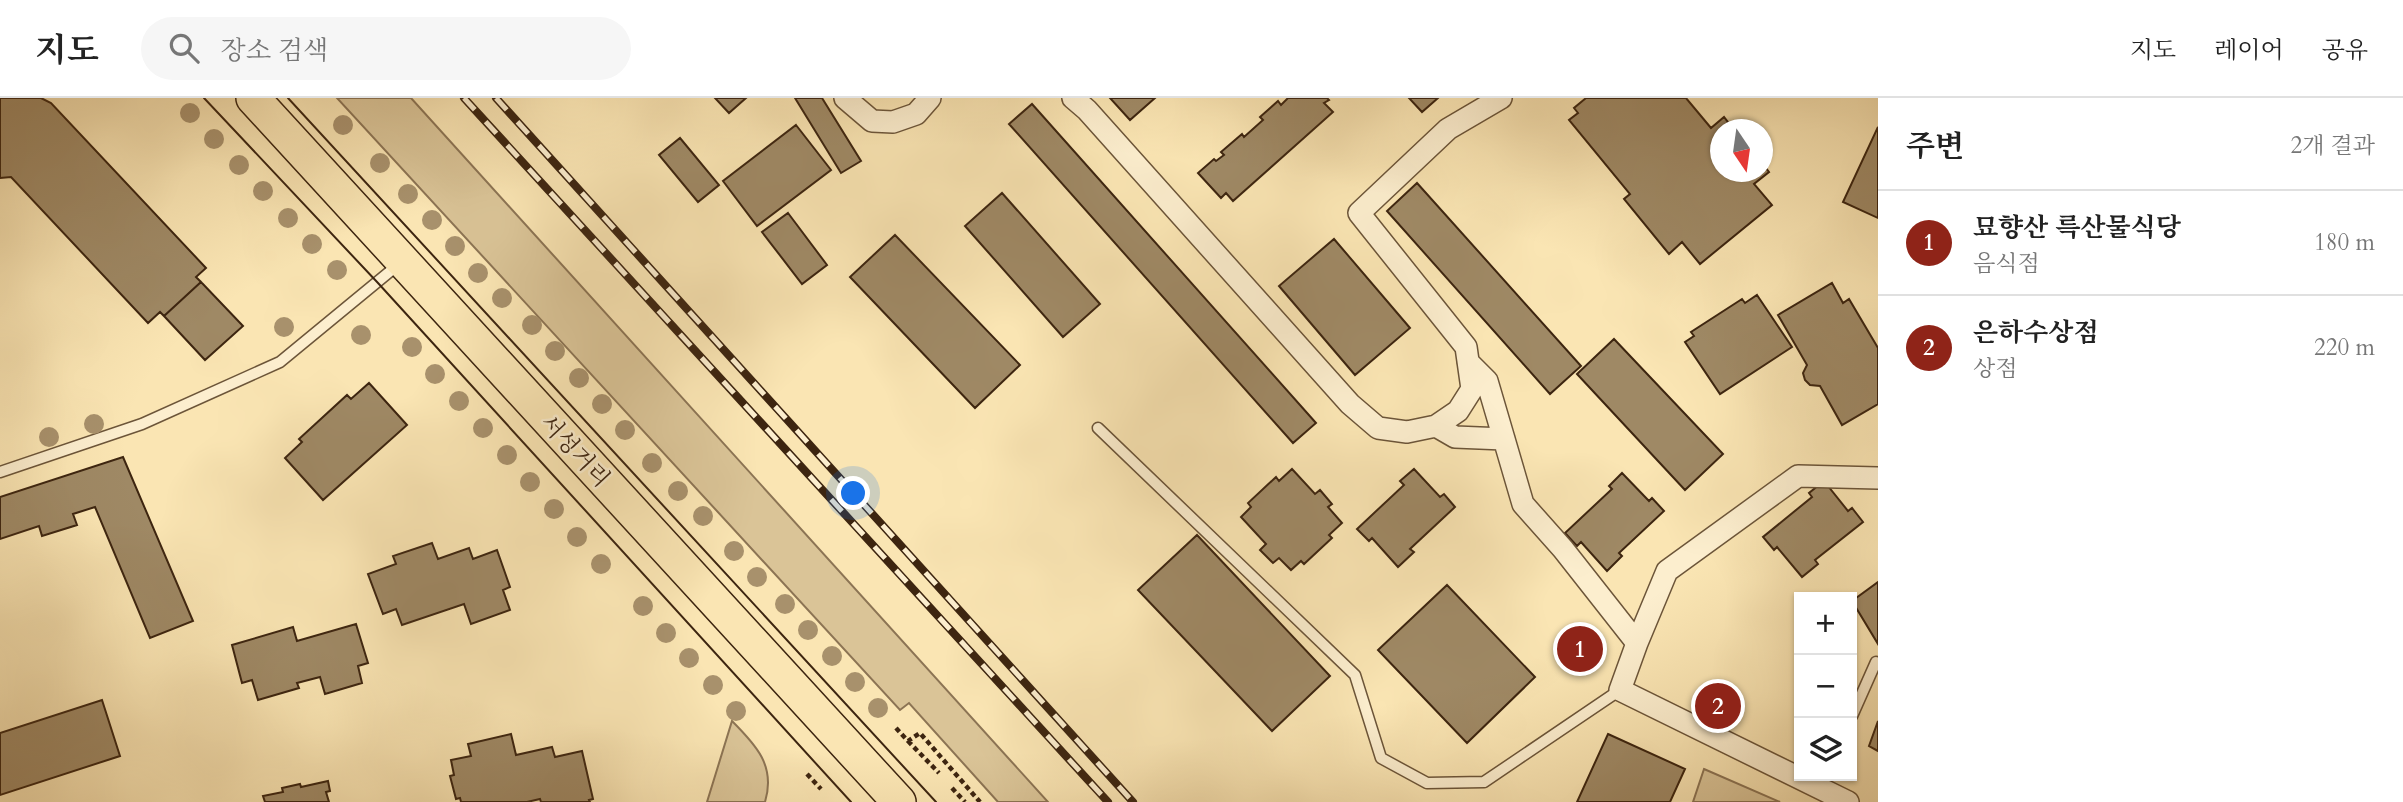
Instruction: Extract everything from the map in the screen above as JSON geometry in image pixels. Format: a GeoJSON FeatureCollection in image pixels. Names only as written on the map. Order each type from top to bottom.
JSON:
{"type":"FeatureCollection","features":[{"type":"Feature","properties":{"kind":"main road","name":"서성거리"},"geometry":{"type":"LineString","coordinates":[[253,98],[899,802]]}},
{"type":"Feature","properties":{"kind":"street"},"geometry":{"type":"LineString","coordinates":[[845,98],[872,121],[893,122],[916,114],[930,98]]}},
{"type":"Feature","properties":{"kind":"street"},"geometry":{"type":"LineString","coordinates":[[1073,98],[1087,110],[1350,404],[1378,428],[1408,432],[1436,426],[1458,411],[1472,389],[1466,347],[1359,213],[1448,129],[1501,98]]}},
{"type":"Feature","properties":{"kind":"street"},"geometry":{"type":"LineString","coordinates":[[1468,362],[1487,381],[1523,504],[1563,549],[1637,643]]}},
{"type":"Feature","properties":{"kind":"street"},"geometry":{"type":"LineString","coordinates":[[1436,426],[1455,437],[1504,439]]}},
{"type":"Feature","properties":{"kind":"street"},"geometry":{"type":"LineString","coordinates":[[1847,802],[1822,782],[1620,690],[1667,571],[1798,476],[1878,478]]}},
{"type":"Feature","properties":{"kind":"lane"},"geometry":{"type":"LineString","coordinates":[[0,472],[142,424],[280,362],[402,262]]}},
{"type":"Feature","properties":{"kind":"lane"},"geometry":{"type":"LineString","coordinates":[[1098,428],[1355,676],[1381,758],[1427,783],[1484,782],[1620,690]]}},
{"type":"Feature","properties":{"kind":"lane"},"geometry":{"type":"LineString","coordinates":[[1857,705],[1876,662]]}},
{"type":"Feature","properties":{"kind":"path"},"geometry":{"type":"LineString","coordinates":[[897,728],[939,773]]}},
{"type":"Feature","properties":{"kind":"path"},"geometry":{"type":"LineString","coordinates":[[908,741],[920,733],[980,802]]}},
{"type":"Feature","properties":{"kind":"path"},"geometry":{"type":"LineString","coordinates":[[807,774],[821,789]]}},
{"type":"Feature","properties":{"kind":"path"},"geometry":{"type":"LineString","coordinates":[[952,788],[965,802]]}},
{"type":"Feature","properties":{"kind":"shaded area"},"geometry":{"type":"Polygon","coordinates":[[[337,98],[411,98],[1048,802],[998,802],[909,703],[900,710],[337,98]]]}},
{"type":"Feature","properties":{"kind":"shaded area"},"geometry":{"type":"Polygon","coordinates":[[[732,721],[762,757],[768,778],[765,802],[707,802],[732,721]]]}},
{"type":"Feature","properties":{"kind":"shaded area"},"geometry":{"type":"Polygon","coordinates":[[[1704,769],[1780,802],[1693,802],[1704,769]]]}},
{"type":"Feature","properties":{"kind":"building"},"geometry":{"type":"Polygon","coordinates":[[[0,98],[41,98],[51,103],[206,268],[196,277],[201,282],[164,316],[160,312],[148,323],[11,177],[0,178],[0,98]]]}},
{"type":"Feature","properties":{"kind":"building"},"geometry":{"type":"Polygon","coordinates":[[[715,98],[746,98],[729,113],[715,98]]]}},
{"type":"Feature","properties":{"kind":"building"},"geometry":{"type":"Polygon","coordinates":[[[795,98],[822,98],[861,161],[841,173],[795,98]]]}},
{"type":"Feature","properties":{"kind":"building"},"geometry":{"type":"Polygon","coordinates":[[[1110,98],[1155,98],[1130,120],[1110,98]]]}},
{"type":"Feature","properties":{"kind":"building"},"geometry":{"type":"Polygon","coordinates":[[[1288,98],[1327,98],[1329,100],[1324,103],[1333,112],[1233,201],[1226,193],[1221,198],[1198,173],[1214,159],[1216,161],[1224,155],[1221,152],[1263,120],[1260,117],[1278,101],[1281,105],[1288,98]]]}},
{"type":"Feature","properties":{"kind":"building"},"geometry":{"type":"Polygon","coordinates":[[[1409,98],[1438,98],[1422,112],[1409,98]]]}},
{"type":"Feature","properties":{"kind":"building"},"geometry":{"type":"Polygon","coordinates":[[[1586,98],[1686,98],[1710,127],[1710,182],[1756,182],[1754,184],[1772,205],[1700,264],[1682,242],[1669,254],[1624,199],[1630,194],[1569,120],[1578,113],[1574,108],[1586,98]]]}},
{"type":"Feature","properties":{"kind":"building"},"geometry":{"type":"Polygon","coordinates":[[[1032,104],[1316,423],[1293,443],[1009,124],[1032,104]]]}},
{"type":"Feature","properties":{"kind":"building"},"geometry":{"type":"Polygon","coordinates":[[[796,125],[831,170],[757,226],[723,181],[796,125]]]}},
{"type":"Feature","properties":{"kind":"building"},"geometry":{"type":"Polygon","coordinates":[[[1878,127],[1878,218],[1843,202],[1878,127]]]}},
{"type":"Feature","properties":{"kind":"building"},"geometry":{"type":"Polygon","coordinates":[[[680,138],[719,185],[698,202],[659,155],[680,138]]]}},
{"type":"Feature","properties":{"kind":"building"},"geometry":{"type":"Polygon","coordinates":[[[1417,183],[1581,366],[1550,394],[1387,211],[1417,183]]]}},
{"type":"Feature","properties":{"kind":"building"},"geometry":{"type":"Polygon","coordinates":[[[1002,193],[1100,304],[1063,337],[965,226],[1002,193]]]}},
{"type":"Feature","properties":{"kind":"building"},"geometry":{"type":"Polygon","coordinates":[[[788,213],[827,265],[802,284],[762,232],[788,213]]]}},
{"type":"Feature","properties":{"kind":"building"},"geometry":{"type":"Polygon","coordinates":[[[895,235],[1020,365],[975,408],[850,277],[895,235]]]}},
{"type":"Feature","properties":{"kind":"building"},"geometry":{"type":"Polygon","coordinates":[[[1334,239],[1410,328],[1355,375],[1279,286],[1334,239]]]}},
{"type":"Feature","properties":{"kind":"building"},"geometry":{"type":"Polygon","coordinates":[[[201,282],[243,326],[205,360],[164,316],[201,282]]]}},
{"type":"Feature","properties":{"kind":"building"},"geometry":{"type":"Polygon","coordinates":[[[1832,283],[1843,303],[1849,299],[1878,348],[1878,404],[1842,425],[1820,386],[1810,385],[1805,380],[1803,373],[1807,365],[1778,315],[1832,283]]]}},
{"type":"Feature","properties":{"kind":"building"},"geometry":{"type":"Polygon","coordinates":[[[1757,295],[1792,347],[1720,394],[1685,342],[1694,336],[1691,332],[1742,299],[1745,303],[1757,295]]]}},
{"type":"Feature","properties":{"kind":"building"},"geometry":{"type":"Polygon","coordinates":[[[1614,339],[1723,454],[1685,490],[1577,374],[1614,339]]]}},
{"type":"Feature","properties":{"kind":"building"},"geometry":{"type":"Polygon","coordinates":[[[369,383],[407,425],[323,500],[285,458],[302,442],[299,439],[347,395],[351,399],[369,383]]]}},
{"type":"Feature","properties":{"kind":"building"},"geometry":{"type":"Polygon","coordinates":[[[123,457],[193,621],[150,638],[95,507],[73,514],[77,525],[42,536],[39,526],[0,539],[0,497],[123,457]]]}},
{"type":"Feature","properties":{"kind":"building"},"geometry":{"type":"Polygon","coordinates":[[[1292,469],[1315,494],[1320,490],[1332,504],[1328,507],[1342,523],[1329,535],[1332,538],[1304,564],[1301,561],[1291,570],[1279,558],[1273,563],[1260,550],[1266,544],[1241,517],[1251,507],[1248,503],[1276,477],[1279,481],[1292,469]]]}},
{"type":"Feature","properties":{"kind":"building"},"geometry":{"type":"Polygon","coordinates":[[[1414,469],[1440,497],[1444,494],[1455,507],[1410,549],[1414,552],[1398,567],[1372,538],[1369,541],[1357,529],[1404,485],[1400,481],[1414,469]]]}},
{"type":"Feature","properties":{"kind":"building"},"geometry":{"type":"Polygon","coordinates":[[[1622,473],[1649,501],[1652,498],[1664,511],[1619,553],[1622,556],[1607,571],[1581,542],[1577,546],[1565,533],[1612,489],[1609,486],[1622,473]]]}},
{"type":"Feature","properties":{"kind":"building"},"geometry":{"type":"Polygon","coordinates":[[[1824,481],[1848,511],[1852,508],[1863,522],[1815,560],[1818,564],[1802,577],[1777,547],[1774,550],[1763,537],[1812,497],[1809,493],[1824,481]]]}},
{"type":"Feature","properties":{"kind":"building"},"geometry":{"type":"Polygon","coordinates":[[[1197,535],[1330,676],[1272,731],[1138,590],[1197,535]]]}},
{"type":"Feature","properties":{"kind":"building"},"geometry":{"type":"Polygon","coordinates":[[[432,543],[438,559],[469,548],[473,559],[497,550],[510,587],[503,590],[510,610],[471,624],[464,604],[402,625],[396,609],[383,614],[368,574],[396,564],[393,556],[432,543]]]}},
{"type":"Feature","properties":{"kind":"building"},"geometry":{"type":"Polygon","coordinates":[[[1878,582],[1878,644],[1857,609],[1857,597],[1878,582]]]}},
{"type":"Feature","properties":{"kind":"building"},"geometry":{"type":"Polygon","coordinates":[[[1447,585],[1535,677],[1467,743],[1378,650],[1447,585]]]}},
{"type":"Feature","properties":{"kind":"building"},"geometry":{"type":"Polygon","coordinates":[[[356,624],[368,663],[358,666],[362,683],[325,694],[320,677],[297,683],[299,688],[258,700],[252,680],[242,683],[232,645],[293,627],[297,641],[356,624]]]}},
{"type":"Feature","properties":{"kind":"building"},"geometry":{"type":"Polygon","coordinates":[[[102,700],[120,756],[0,795],[0,733],[102,700]]]}},
{"type":"Feature","properties":{"kind":"building"},"geometry":{"type":"Polygon","coordinates":[[[1878,721],[1878,751],[1869,746],[1878,721]]]}},
{"type":"Feature","properties":{"kind":"building"},"geometry":{"type":"Polygon","coordinates":[[[511,734],[516,755],[552,747],[555,757],[582,751],[593,799],[589,800],[590,802],[541,802],[540,799],[527,802],[461,802],[460,798],[456,799],[450,776],[454,775],[451,760],[471,756],[468,744],[511,734]]]}},
{"type":"Feature","properties":{"kind":"building"},"geometry":{"type":"Polygon","coordinates":[[[1608,734],[1685,769],[1670,802],[1577,802],[1608,734]]]}},
{"type":"Feature","properties":{"kind":"building"},"geometry":{"type":"Polygon","coordinates":[[[328,781],[330,791],[326,792],[329,802],[265,802],[263,796],[283,792],[282,788],[328,781]]]}},
{"type":"Feature","properties":{"kind":"tram line"},"geometry":{"type":"LineString","coordinates":[[204,98],[378,283],[851,802]]}},
{"type":"Feature","properties":{"kind":"tram line"},"geometry":{"type":"LineString","coordinates":[[288,98],[936,802]]}},
{"type":"Feature","properties":{"kind":"railway"},"geometry":{"type":"LineString","coordinates":[[464,98],[1108,802]]}},
{"type":"Feature","properties":{"kind":"railway"},"geometry":{"type":"LineString","coordinates":[[496,98],[1133,802]]}},
{"type":"Feature","properties":{"kind":"place","name":"묘향산 륵산물식당"},"geometry":{"type":"Point","coordinates":[1580,649]}},
{"type":"Feature","properties":{"kind":"place","name":"은하수상점"},"geometry":{"type":"Point","coordinates":[1718,706]}}]}
